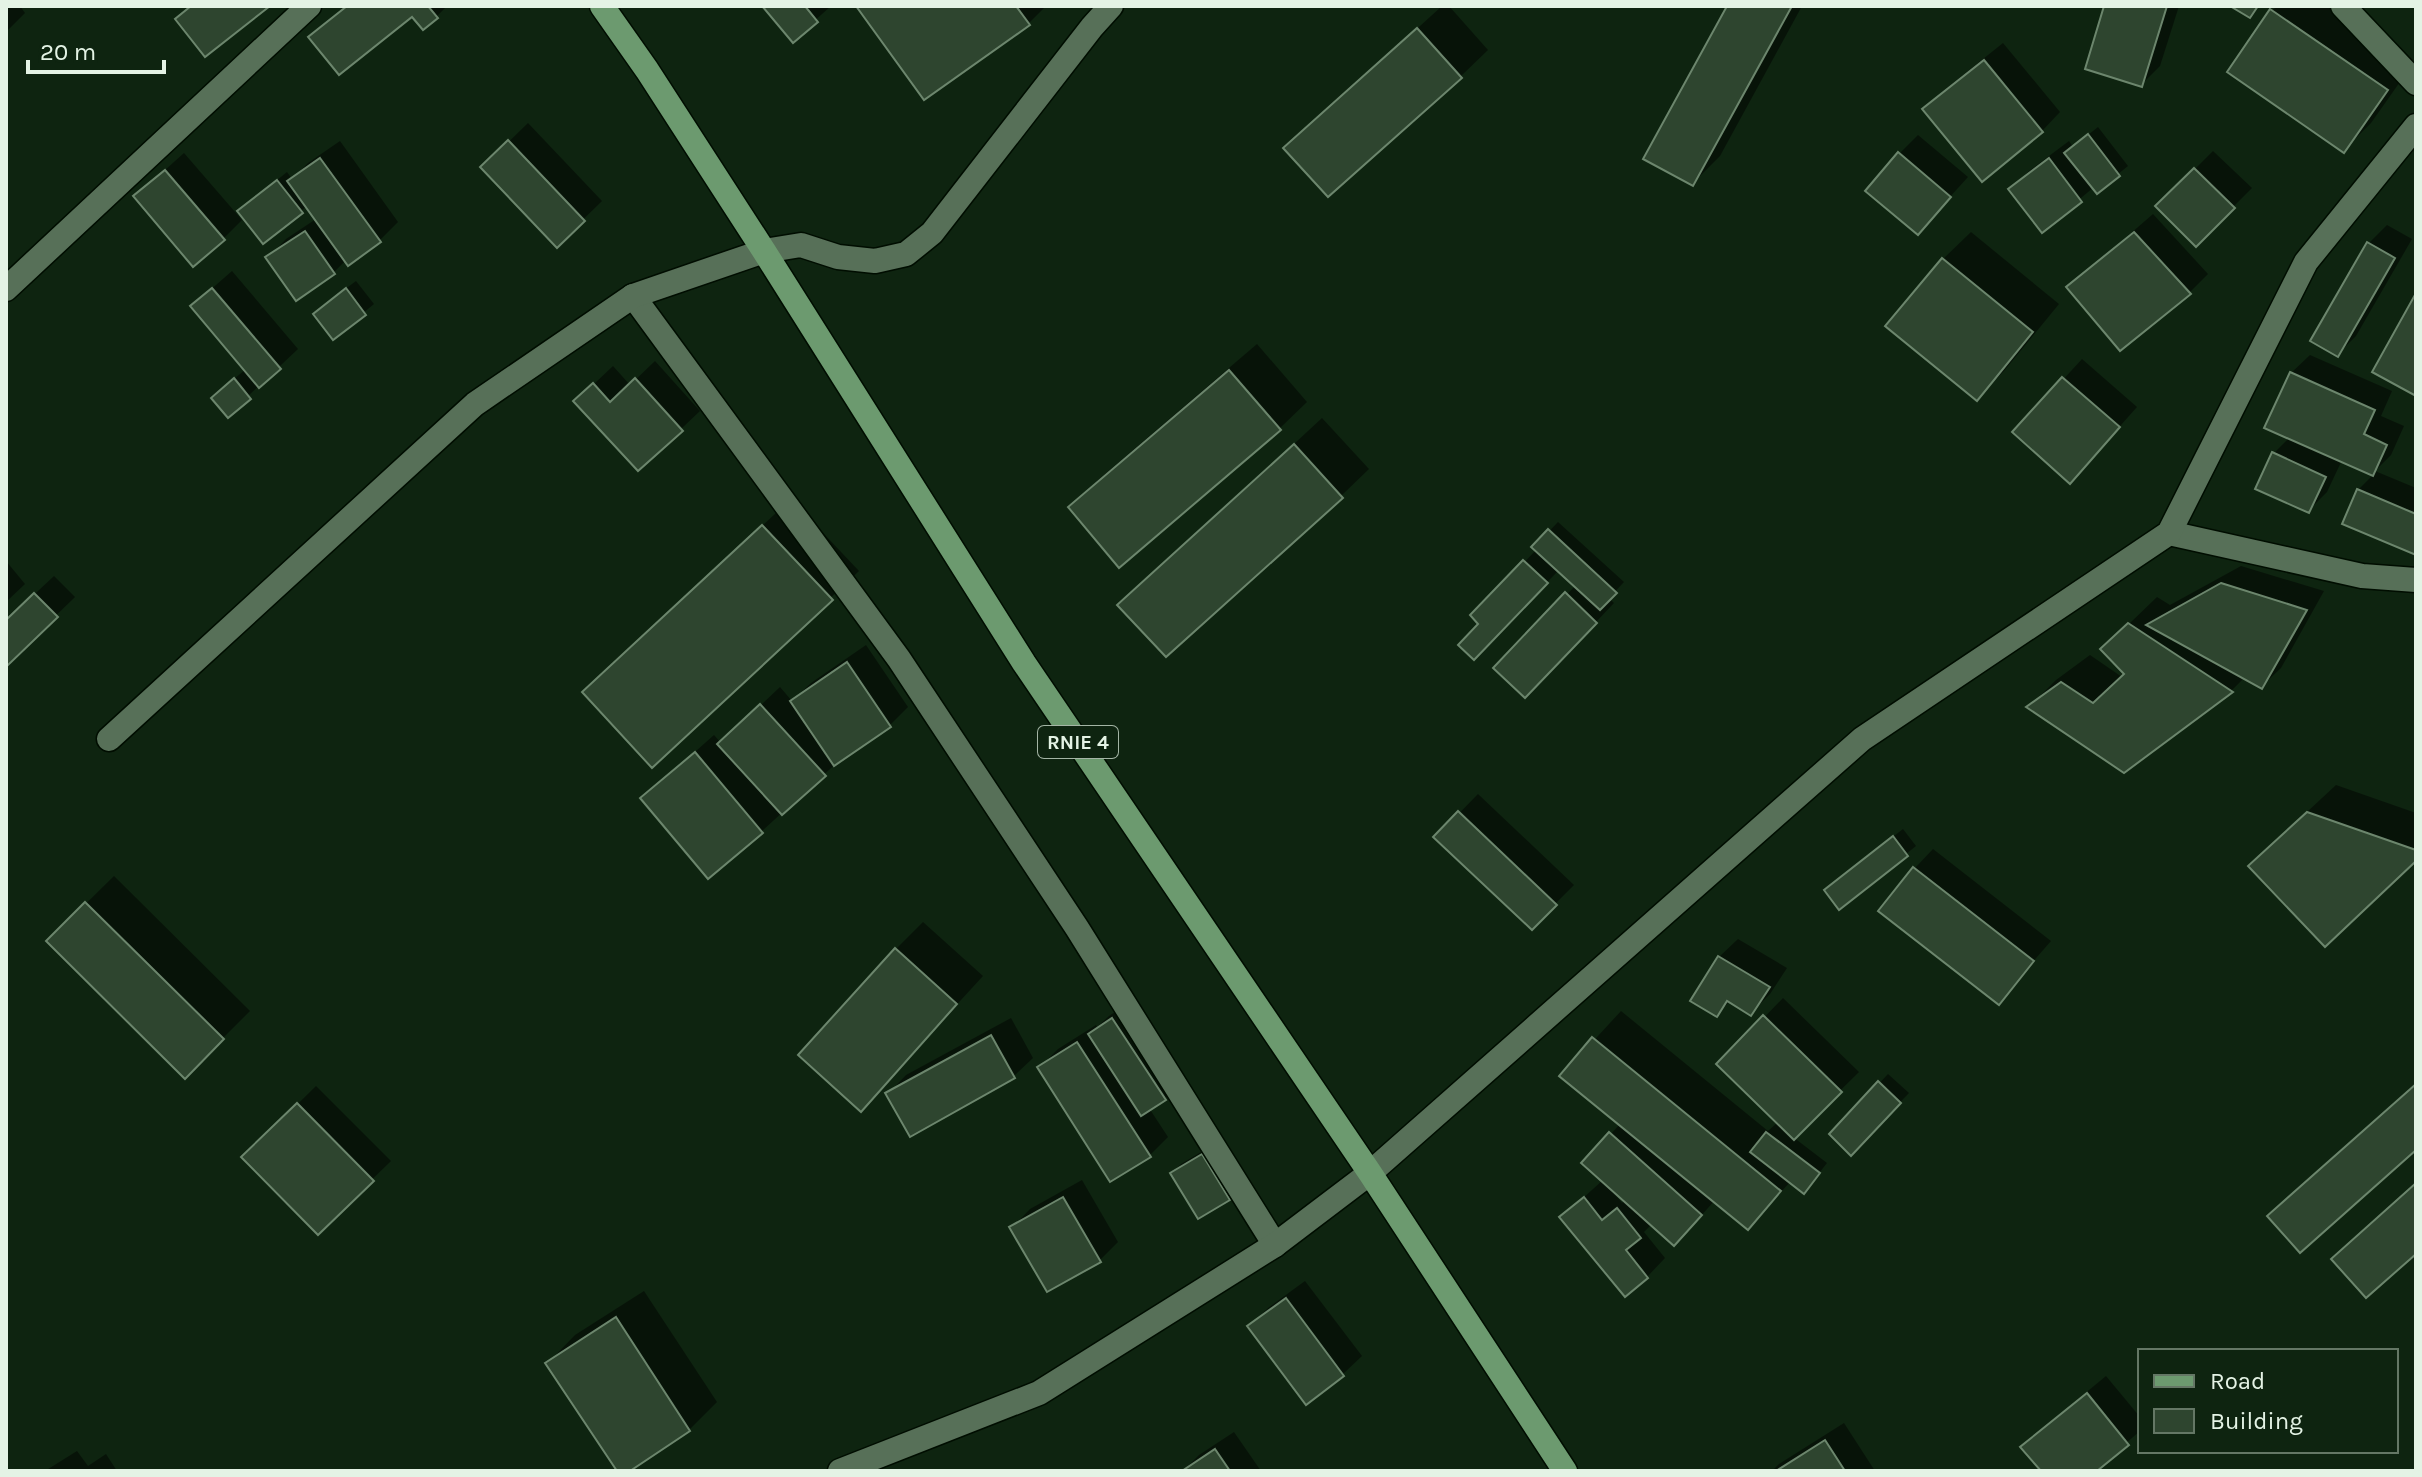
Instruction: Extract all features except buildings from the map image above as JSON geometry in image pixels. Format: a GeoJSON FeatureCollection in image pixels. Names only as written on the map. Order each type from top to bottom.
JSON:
{"type":"FeatureCollection","features":[{"type":"Feature","properties":{"kind":"main road","name":"RNIE 4"},"geometry":{"type":"LineString","coordinates":[[602,6],[764,251],[1024,663],[1370,1173],[1565,1471]]}},
{"type":"Feature","properties":{"kind":"street"},"geometry":{"type":"LineString","coordinates":[[6,289],[309,6]]}},
{"type":"Feature","properties":{"kind":"street"},"geometry":{"type":"LineString","coordinates":[[109,739],[475,404],[633,296],[764,251],[801,245],[838,257],[875,261],[906,254],[932,233],[1111,6]]}},
{"type":"Feature","properties":{"kind":"street"},"geometry":{"type":"LineString","coordinates":[[2343,6],[2416,83]]}},
{"type":"Feature","properties":{"kind":"street"},"geometry":{"type":"LineString","coordinates":[[840,1471],[1039,1393],[1275,1245],[1370,1173],[1862,739],[2169,533],[2306,262],[2416,126]]}},
{"type":"Feature","properties":{"kind":"street"},"geometry":{"type":"LineString","coordinates":[[633,296],[899,659],[1077,928],[1275,1245]]}},
{"type":"Feature","properties":{"kind":"street"},"geometry":{"type":"LineString","coordinates":[[2169,533],[2362,576],[2416,580]]}}]}
